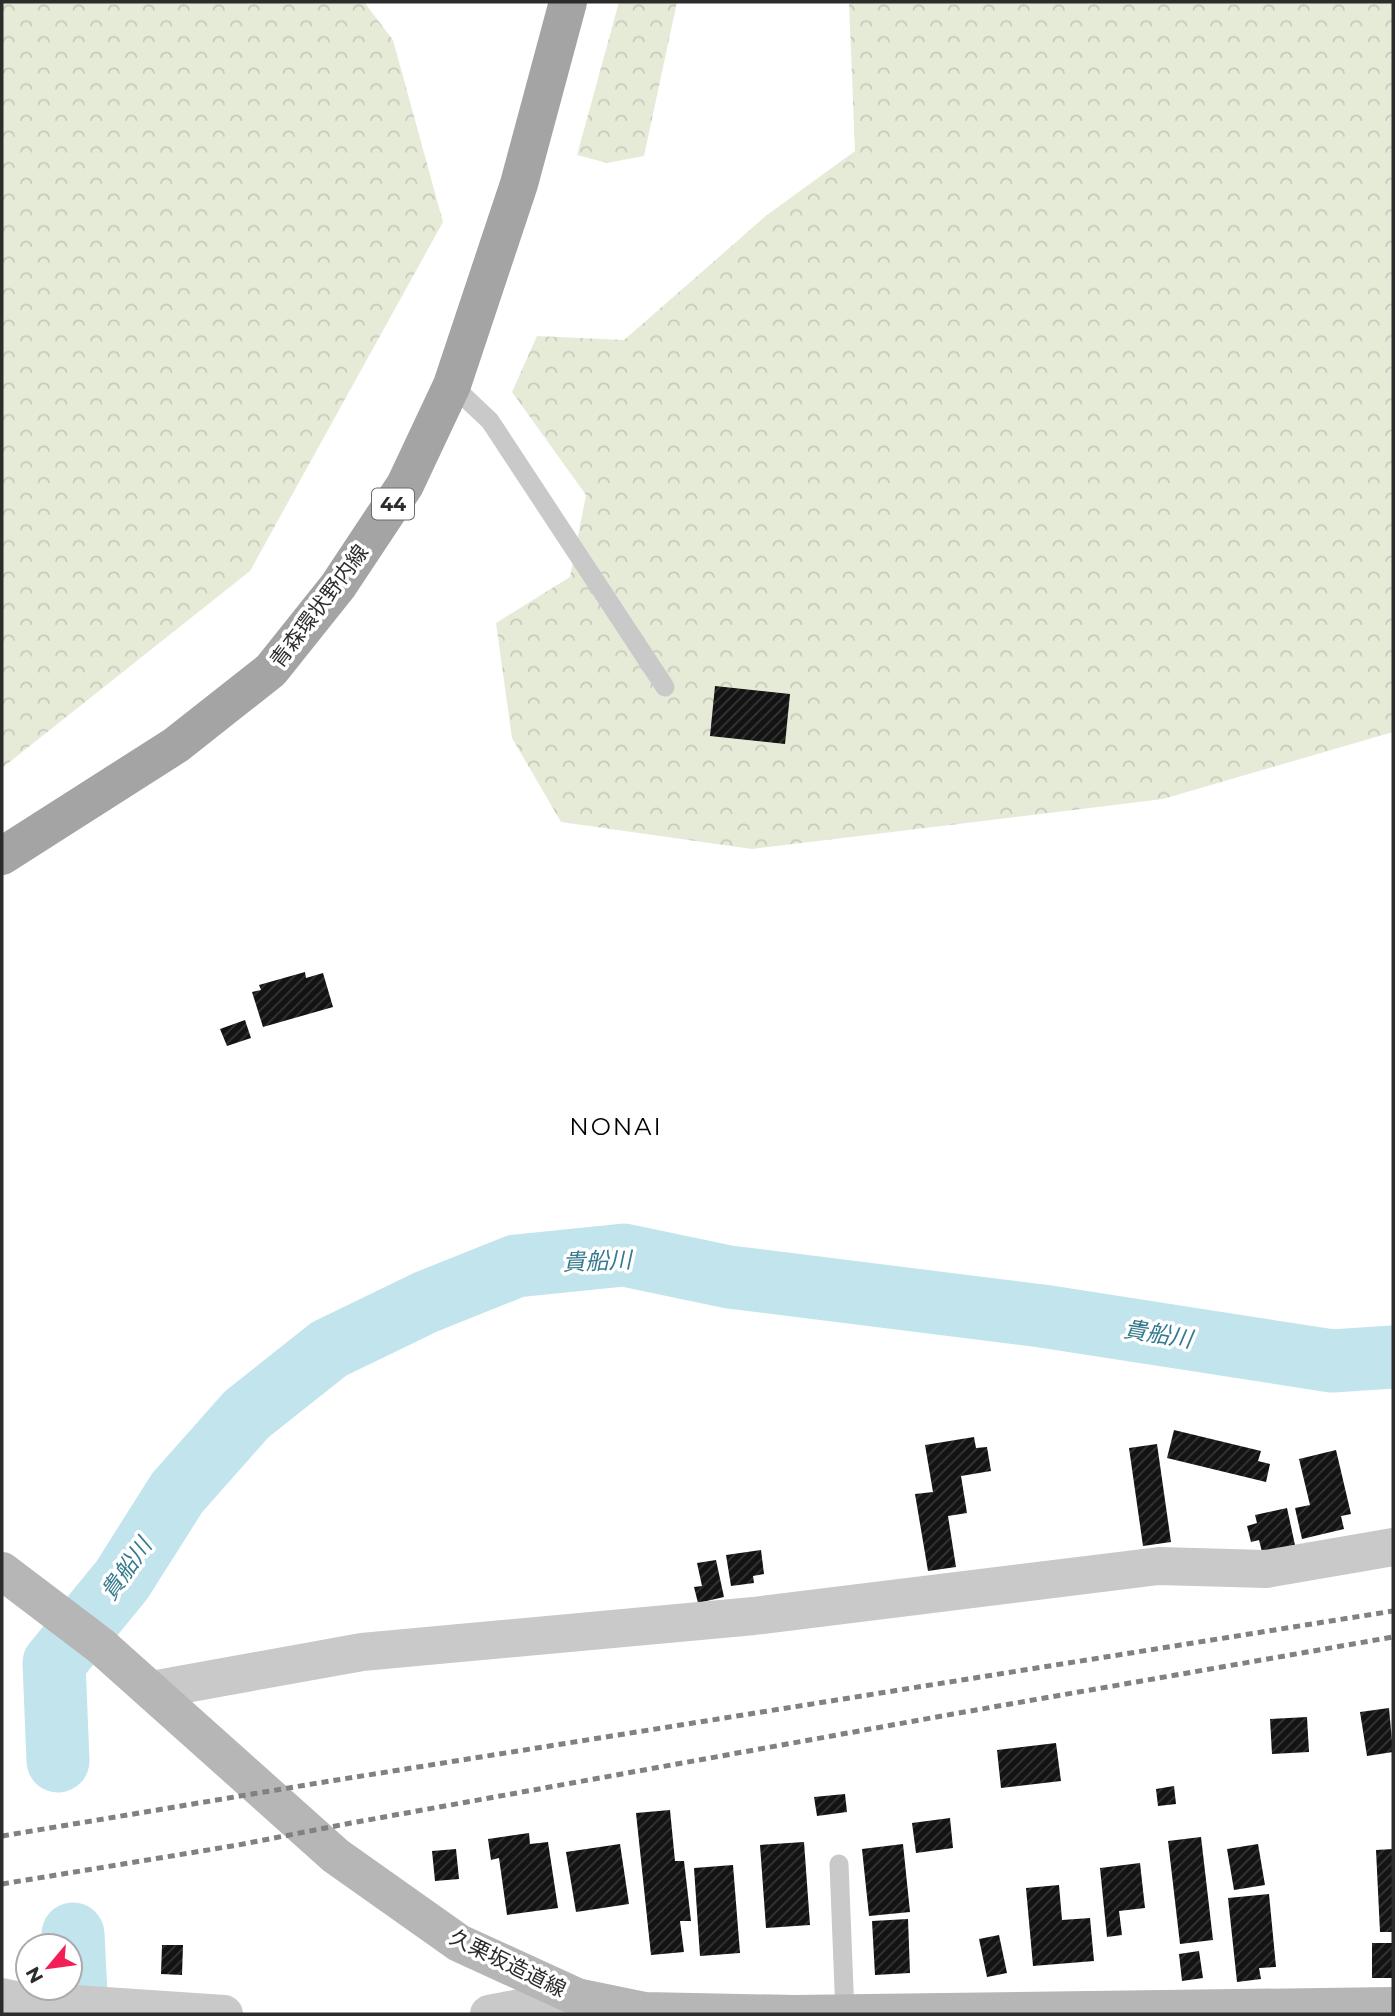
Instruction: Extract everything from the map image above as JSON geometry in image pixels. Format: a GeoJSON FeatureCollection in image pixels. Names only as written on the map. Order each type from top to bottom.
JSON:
{"type":"FeatureCollection","features":[{"type":"Feature","properties":{"kind":"main road","name":"青森環状野内線"},"geometry":{"type":"LineString","coordinates":[[2,856],[176,745],[271,670],[338,586],[405,485],[452,384],[519,184],[568,2]]}},
{"type":"Feature","properties":{"kind":"main road","name":"久栗坂造道線"},"geometry":{"type":"LineString","coordinates":[[2,1571],[101,1646],[336,1856],[459,1943],[578,1997],[645,2013],[1188,2012],[1393,2006]]}},
{"type":"Feature","properties":{"kind":"street"},"geometry":{"type":"LineString","coordinates":[[152,1690],[362,1652],[754,1616],[1159,1566],[1266,1569],[1393,1548]]}},
{"type":"Feature","properties":{"kind":"street"},"geometry":{"type":"LineString","coordinates":[[2,1997],[223,2014]]}},
{"type":"Feature","properties":{"kind":"street"},"geometry":{"type":"LineString","coordinates":[[489,2014],[578,1997]]}},
{"type":"Feature","properties":{"kind":"lane"},"geometry":{"type":"LineString","coordinates":[[452,384],[490,421],[665,687]]}},
{"type":"Feature","properties":{"kind":"lane"},"geometry":{"type":"LineString","coordinates":[[839,1864],[845,2014]]}},
{"type":"Feature","properties":{"kind":"green space"},"geometry":{"type":"Polygon","coordinates":[[[2,2],[364,2],[393,40],[443,222],[250,571],[2,768],[2,2]]]}},
{"type":"Feature","properties":{"kind":"green space"},"geometry":{"type":"Polygon","coordinates":[[[619,2],[677,2],[644,156],[607,163],[577,155],[619,2]]]}},
{"type":"Feature","properties":{"kind":"green space"},"geometry":{"type":"Polygon","coordinates":[[[849,2],[1393,2],[1393,732],[1163,799],[752,849],[561,822],[512,738],[496,623],[570,577],[586,495],[512,392],[537,336],[624,340],[767,215],[855,151],[849,2]]]}},
{"type":"Feature","properties":{"kind":"building"},"geometry":{"type":"Polygon","coordinates":[[[715,686],[790,694],[785,744],[710,736],[715,686]]]}},
{"type":"Feature","properties":{"kind":"building"},"geometry":{"type":"Polygon","coordinates":[[[305,972],[306,978],[323,973],[333,1007],[263,1027],[252,992],[261,990],[259,985],[305,972]]]}},
{"type":"Feature","properties":{"kind":"building"},"geometry":{"type":"Polygon","coordinates":[[[245,1020],[251,1038],[227,1046],[220,1029],[245,1020]]]}},
{"type":"Feature","properties":{"kind":"building"},"geometry":{"type":"Polygon","coordinates":[[[1174,1430],[1261,1451],[1258,1461],[1270,1464],[1266,1482],[1167,1458],[1174,1430]]]}},
{"type":"Feature","properties":{"kind":"building"},"geometry":{"type":"Polygon","coordinates":[[[974,1437],[976,1448],[987,1447],[991,1471],[961,1476],[967,1513],[948,1516],[956,1567],[928,1571],[915,1494],[933,1492],[925,1445],[974,1437]]]}},
{"type":"Feature","properties":{"kind":"building"},"geometry":{"type":"Polygon","coordinates":[[[1157,1444],[1171,1542],[1143,1546],[1129,1448],[1157,1444]]]}},
{"type":"Feature","properties":{"kind":"building"},"geometry":{"type":"Polygon","coordinates":[[[1336,1450],[1351,1514],[1341,1516],[1344,1529],[1302,1539],[1295,1508],[1310,1505],[1299,1459],[1336,1450]]]}},
{"type":"Feature","properties":{"kind":"building"},"geometry":{"type":"Polygon","coordinates":[[[1287,1508],[1295,1545],[1262,1552],[1259,1540],[1251,1542],[1247,1526],[1257,1523],[1255,1515],[1287,1508]]]}},
{"type":"Feature","properties":{"kind":"building"},"geometry":{"type":"Polygon","coordinates":[[[761,1550],[764,1574],[753,1576],[754,1583],[731,1586],[726,1555],[761,1550]]]}},
{"type":"Feature","properties":{"kind":"building"},"geometry":{"type":"Polygon","coordinates":[[[716,1560],[724,1597],[698,1603],[694,1587],[702,1586],[697,1563],[716,1560]]]}},
{"type":"Feature","properties":{"kind":"building"},"geometry":{"type":"Polygon","coordinates":[[[1389,1708],[1393,1752],[1367,1756],[1360,1712],[1389,1708]]]}},
{"type":"Feature","properties":{"kind":"building"},"geometry":{"type":"Polygon","coordinates":[[[1307,1717],[1309,1752],[1272,1754],[1270,1719],[1307,1717]]]}},
{"type":"Feature","properties":{"kind":"building"},"geometry":{"type":"Polygon","coordinates":[[[1056,1743],[1061,1781],[1001,1788],[997,1750],[1056,1743]]]}},
{"type":"Feature","properties":{"kind":"building"},"geometry":{"type":"Polygon","coordinates":[[[1174,1786],[1176,1804],[1158,1806],[1156,1789],[1174,1786]]]}},
{"type":"Feature","properties":{"kind":"building"},"geometry":{"type":"Polygon","coordinates":[[[845,1794],[847,1812],[817,1816],[814,1797],[845,1794]]]}},
{"type":"Feature","properties":{"kind":"building"},"geometry":{"type":"Polygon","coordinates":[[[670,1810],[675,1861],[684,1861],[691,1921],[680,1921],[684,1952],[651,1955],[636,1813],[670,1810]]]}},
{"type":"Feature","properties":{"kind":"building"},"geometry":{"type":"Polygon","coordinates":[[[950,1818],[953,1848],[916,1853],[912,1823],[950,1818]]]}},
{"type":"Feature","properties":{"kind":"building"},"geometry":{"type":"Polygon","coordinates":[[[529,1833],[530,1844],[548,1842],[558,1908],[507,1915],[499,1858],[491,1860],[488,1839],[529,1833]]]}},
{"type":"Feature","properties":{"kind":"building"},"geometry":{"type":"Polygon","coordinates":[[[1201,1837],[1213,1940],[1180,1944],[1168,1841],[1201,1837]]]}},
{"type":"Feature","properties":{"kind":"building"},"geometry":{"type":"Polygon","coordinates":[[[804,1842],[810,1925],[766,1928],[760,1845],[804,1842]]]}},
{"type":"Feature","properties":{"kind":"building"},"geometry":{"type":"Polygon","coordinates":[[[620,1844],[629,1904],[576,1912],[566,1852],[620,1844]]]}},
{"type":"Feature","properties":{"kind":"building"},"geometry":{"type":"Polygon","coordinates":[[[903,1844],[910,1912],[869,1916],[862,1849],[903,1844]]]}},
{"type":"Feature","properties":{"kind":"building"},"geometry":{"type":"Polygon","coordinates":[[[1258,1844],[1265,1885],[1234,1890],[1227,1849],[1258,1844]]]}},
{"type":"Feature","properties":{"kind":"building"},"geometry":{"type":"Polygon","coordinates":[[[456,1849],[459,1879],[435,1881],[432,1851],[456,1849]]]}},
{"type":"Feature","properties":{"kind":"building"},"geometry":{"type":"Polygon","coordinates":[[[1393,1849],[1393,1932],[1380,1932],[1376,1850],[1393,1849]]]}},
{"type":"Feature","properties":{"kind":"building"},"geometry":{"type":"Polygon","coordinates":[[[1140,1863],[1145,1908],[1119,1911],[1122,1935],[1107,1937],[1100,1868],[1140,1863]]]}},
{"type":"Feature","properties":{"kind":"building"},"geometry":{"type":"Polygon","coordinates":[[[733,1865],[740,1953],[700,1956],[694,1868],[733,1865]]]}},
{"type":"Feature","properties":{"kind":"building"},"geometry":{"type":"Polygon","coordinates":[[[1059,1885],[1062,1920],[1090,1918],[1094,1961],[1033,1966],[1026,1888],[1059,1885]]]}},
{"type":"Feature","properties":{"kind":"building"},"geometry":{"type":"Polygon","coordinates":[[[1269,1894],[1276,1967],[1259,1968],[1261,1979],[1237,1982],[1228,1898],[1269,1894]]]}},
{"type":"Feature","properties":{"kind":"building"},"geometry":{"type":"Polygon","coordinates":[[[908,1919],[910,1973],[875,1975],[872,1921],[908,1919]]]}},
{"type":"Feature","properties":{"kind":"building"},"geometry":{"type":"Polygon","coordinates":[[[999,1935],[1007,1973],[987,1977],[979,1939],[999,1935]]]}},
{"type":"Feature","properties":{"kind":"building"},"geometry":{"type":"Polygon","coordinates":[[[1372,1943],[1392,1943],[1392,1978],[1372,1978],[1372,1943]]]}},
{"type":"Feature","properties":{"kind":"building"},"geometry":{"type":"Polygon","coordinates":[[[162,1945],[183,1945],[182,1975],[161,1974],[162,1945]]]}},
{"type":"Feature","properties":{"kind":"building"},"geometry":{"type":"Polygon","coordinates":[[[1199,1951],[1203,1978],[1182,1981],[1179,1954],[1199,1951]]]}},
{"type":"Feature","properties":{"kind":"waterway","name":"貴船川"},"geometry":{"type":"LineString","coordinates":[[58,1761],[54,1663],[122,1580],[177,1493],[247,1414],[329,1349],[426,1302],[516,1266],[624,1255],[729,1277],[1042,1316],[1332,1361],[1393,1357]]}},
{"type":"Feature","properties":{"kind":"waterway","name":"貴船川"},"geometry":{"type":"LineString","coordinates":[[76,2002],[77,2014]]}},
{"type":"Feature","properties":{"kind":"railway"},"geometry":{"type":"LineString","coordinates":[[2,1836],[1393,1611]]}},
{"type":"Feature","properties":{"kind":"railway"},"geometry":{"type":"LineString","coordinates":[[2,1884],[238,1845],[953,1714],[1393,1637]]}},
{"type":"Feature","properties":{"kind":"district","name":"NONAI"},"geometry":{"type":"Point","coordinates":[616,1126]}}]}
